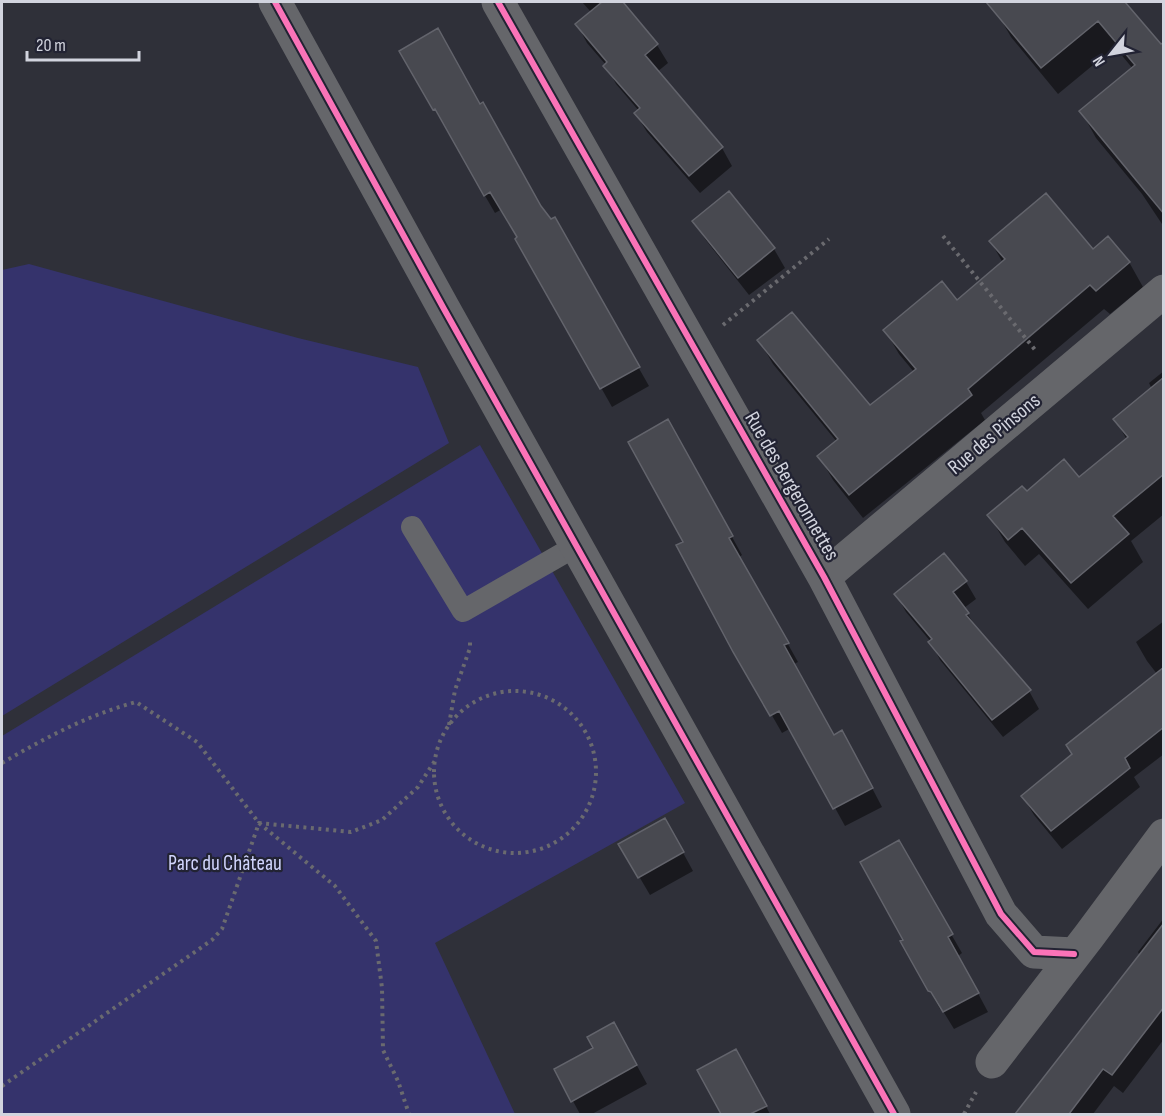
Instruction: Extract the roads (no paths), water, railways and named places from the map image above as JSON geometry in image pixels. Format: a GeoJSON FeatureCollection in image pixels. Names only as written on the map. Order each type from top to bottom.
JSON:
{"type":"FeatureCollection","features":[{"type":"Feature","properties":{"kind":"street","name":"Rue des Bergeronnettes"},"geometry":{"type":"LineString","coordinates":[[498,2],[824,577],[1001,914],[1034,952],[1074,954]]}},
{"type":"Feature","properties":{"kind":"street"},"geometry":{"type":"LineString","coordinates":[[283,4],[576,546],[894,1114]]}},
{"type":"Feature","properties":{"kind":"street","name":"Rue des Pinsons"},"geometry":{"type":"LineString","coordinates":[[824,577],[1164,291]]}},
{"type":"Feature","properties":{"kind":"street"},"geometry":{"type":"LineString","coordinates":[[992,1062],[1164,835]]}},
{"type":"Feature","properties":{"kind":"lane"},"geometry":{"type":"LineString","coordinates":[[412,527],[463,611],[576,546]]}},
{"type":"Feature","properties":{"kind":"park label","name":"Parc du Château"},"geometry":{"type":"Point","coordinates":[225,863]}}]}
